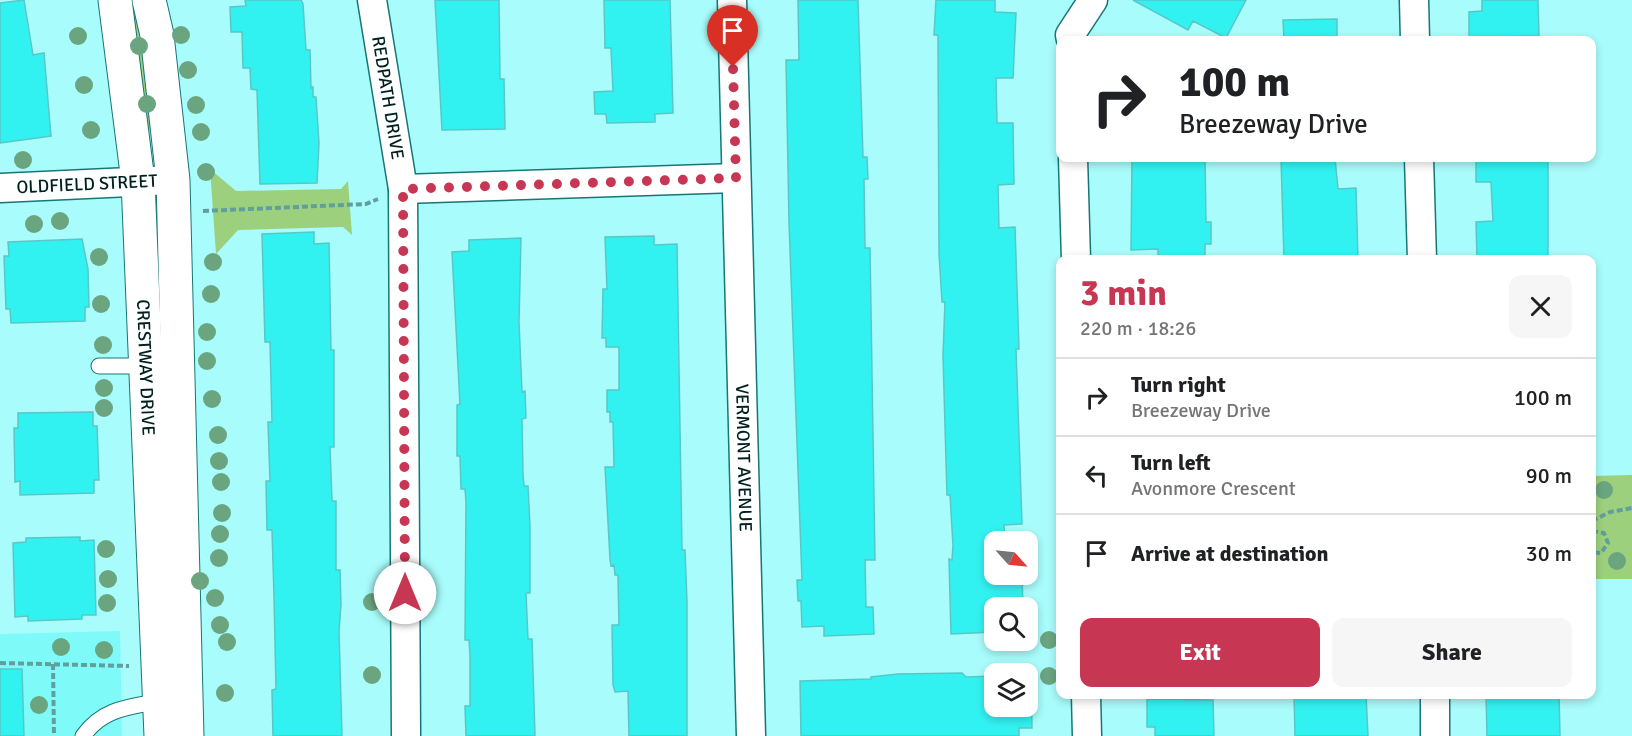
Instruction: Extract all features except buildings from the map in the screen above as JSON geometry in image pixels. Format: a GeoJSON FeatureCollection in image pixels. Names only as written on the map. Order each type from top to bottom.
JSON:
{"type":"FeatureCollection","features":[{"type":"Feature","properties":{"kind":"street","name":"CRESTWAY DRIVE"},"geometry":{"type":"LineString","coordinates":[[116,0],[138,182],[144,366],[172,699],[187,736]]}},
{"type":"Feature","properties":{"kind":"street","name":"CRESTWAY DRIVE"},"geometry":{"type":"LineString","coordinates":[[149,0],[157,35],[173,180],[172,699],[161,736]]}},
{"type":"Feature","properties":{"kind":"street","name":"REDPATH DRIVE"},"geometry":{"type":"LineString","coordinates":[[372,0],[403,189],[406,736]]}},
{"type":"Feature","properties":{"kind":"street","name":"VERMONT AVENUE"},"geometry":{"type":"LineString","coordinates":[[732,0],[751,736]]}},
{"type":"Feature","properties":{"kind":"street"},"geometry":{"type":"LineString","coordinates":[[1070,36],[1093,0]]}},
{"type":"Feature","properties":{"kind":"street"},"geometry":{"type":"LineString","coordinates":[[1414,0],[1415,36]]}},
{"type":"Feature","properties":{"kind":"street"},"geometry":{"type":"LineString","coordinates":[[1073,162],[1076,255]]}},
{"type":"Feature","properties":{"kind":"street"},"geometry":{"type":"LineString","coordinates":[[1419,162],[1422,255]]}},
{"type":"Feature","properties":{"kind":"street"},"geometry":{"type":"LineString","coordinates":[[403,189],[736,178]]}},
{"type":"Feature","properties":{"kind":"street","name":"OLDFIELD STREET"},"geometry":{"type":"LineString","coordinates":[[0,188],[173,180]]}},
{"type":"Feature","properties":{"kind":"street"},"geometry":{"type":"LineString","coordinates":[[1086,699],[1087,736]]}},
{"type":"Feature","properties":{"kind":"street"},"geometry":{"type":"LineString","coordinates":[[1435,699],[1435,736]]}},
{"type":"Feature","properties":{"kind":"lane"},"geometry":{"type":"LineString","coordinates":[[99,366],[144,366]]}},
{"type":"Feature","properties":{"kind":"lane"},"geometry":{"type":"LineString","coordinates":[[83,736],[94,721],[106,714],[172,699]]}},
{"type":"Feature","properties":{"kind":"path"},"geometry":{"type":"LineString","coordinates":[[199,211],[366,204],[403,189]]}},
{"type":"Feature","properties":{"kind":"path"},"geometry":{"type":"LineString","coordinates":[[1596,519],[1610,512],[1632,508]]}},
{"type":"Feature","properties":{"kind":"path"},"geometry":{"type":"LineString","coordinates":[[1596,532],[1604,533],[1608,543],[1601,553],[1596,552]]}},
{"type":"Feature","properties":{"kind":"path"},"geometry":{"type":"LineString","coordinates":[[0,663],[136,666]]}},
{"type":"Feature","properties":{"kind":"path"},"geometry":{"type":"LineString","coordinates":[[53,664],[54,736]]}},
{"type":"Feature","properties":{"kind":"shaded area"},"geometry":{"type":"Polygon","coordinates":[[[120,631],[122,736],[0,736],[0,634],[120,631]]]}},
{"type":"Feature","properties":{"kind":"green space"},"geometry":{"type":"Polygon","coordinates":[[[126,0],[134,0],[155,103],[147,142],[126,0]]]}},
{"type":"Feature","properties":{"kind":"green space"},"geometry":{"type":"Polygon","coordinates":[[[210,169],[236,191],[341,189],[348,181],[352,235],[343,227],[238,230],[216,254],[210,169]]]}},
{"type":"Feature","properties":{"kind":"green space"},"geometry":{"type":"Polygon","coordinates":[[[1632,475],[1632,579],[1596,579],[1596,476],[1632,475]]]}},
{"type":"Feature","properties":{"kind":"route"},"geometry":{"type":"LineString","coordinates":[[405,593],[403,189],[736,178],[733,67]]}}]}
